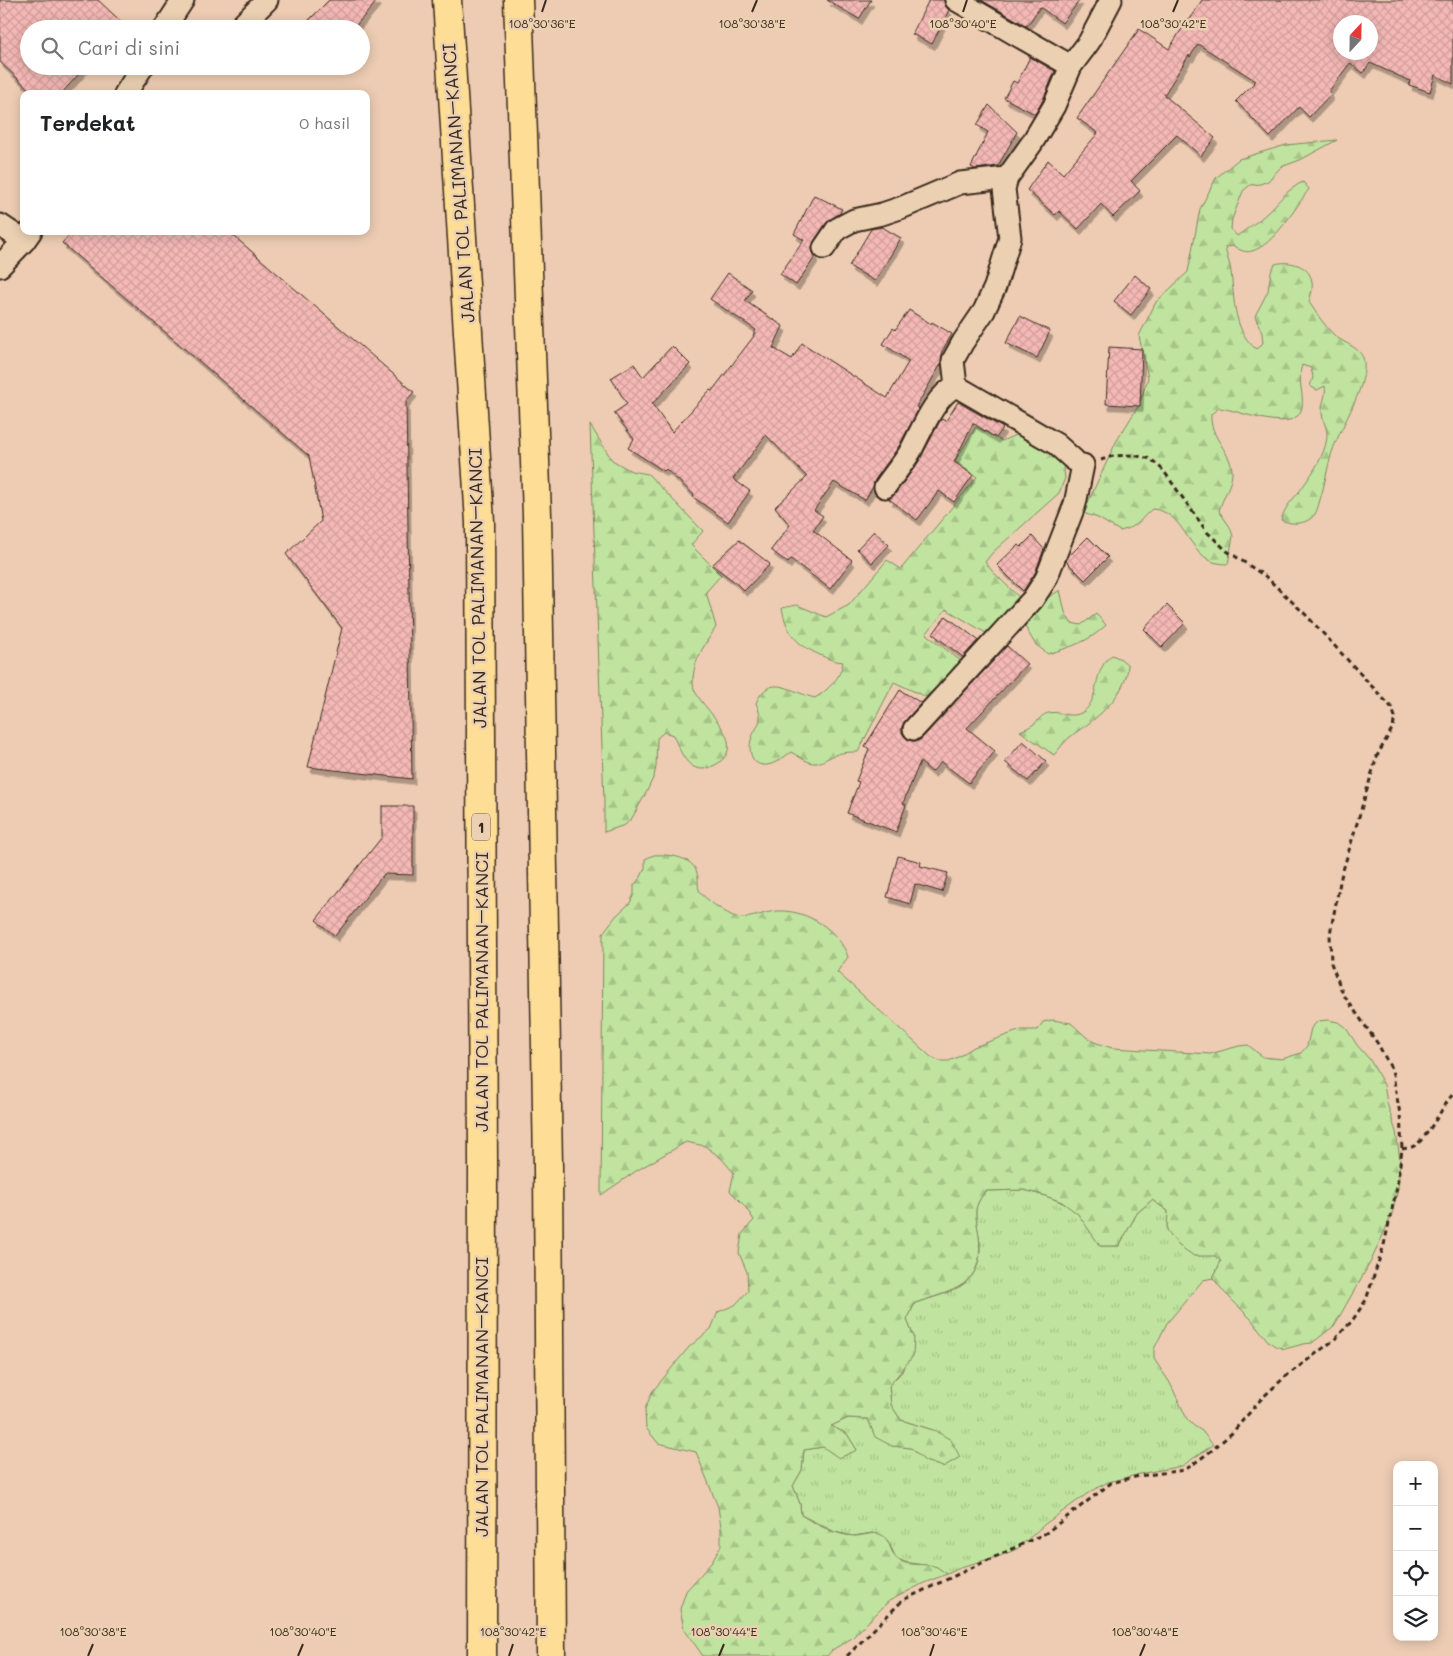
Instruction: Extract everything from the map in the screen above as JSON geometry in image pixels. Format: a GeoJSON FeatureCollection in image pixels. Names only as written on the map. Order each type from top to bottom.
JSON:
{"type":"FeatureCollection","features":[{"type":"Feature","properties":{"kind":"highway","name":"JALAN TOL PALIMANAN–KANCI"},"geometry":{"type":"LineString","coordinates":[[447,0],[480,522],[483,1152],[482,1656]]}},
{"type":"Feature","properties":{"kind":"highway"},"geometry":{"type":"LineString","coordinates":[[518,0],[537,515],[548,1167],[551,1656]]}},
{"type":"Feature","properties":{"kind":"street"},"geometry":{"type":"LineString","coordinates":[[166,16],[183,0]]}},
{"type":"Feature","properties":{"kind":"street"},"geometry":{"type":"LineString","coordinates":[[247,20],[267,0]]}},
{"type":"Feature","properties":{"kind":"street"},"geometry":{"type":"LineString","coordinates":[[956,0],[1071,66]]}},
{"type":"Feature","properties":{"kind":"street"},"geometry":{"type":"LineString","coordinates":[[956,386],[953,360],[962,342],[984,311],[995,287],[1010,238],[1004,189],[1007,178],[1032,143],[1054,106],[1071,66],[1089,42],[1111,0]]}},
{"type":"Feature","properties":{"kind":"street"},"geometry":{"type":"LineString","coordinates":[[128,90],[137,75]]}},
{"type":"Feature","properties":{"kind":"street"},"geometry":{"type":"LineString","coordinates":[[824,248],[837,229],[854,220],[903,207],[960,184],[1007,178]]}},
{"type":"Feature","properties":{"kind":"street"},"geometry":{"type":"LineString","coordinates":[[0,224],[20,233]]}},
{"type":"Feature","properties":{"kind":"street"},"geometry":{"type":"LineString","coordinates":[[0,266],[27,236]]}},
{"type":"Feature","properties":{"kind":"street"},"geometry":{"type":"LineString","coordinates":[[885,487],[909,453],[940,399],[950,388],[956,386],[1056,444],[1079,462],[1075,504],[1046,579],[1033,599],[914,728]]}},
{"type":"Feature","properties":{"kind":"path"},"geometry":{"type":"LineString","coordinates":[[847,1656],[903,1600],[1046,1533],[1112,1483],[1139,1476],[1185,1470],[1211,1451],[1232,1433],[1262,1398],[1285,1377],[1334,1340],[1352,1321],[1366,1300],[1384,1245],[1397,1187],[1402,1150],[1400,1114],[1392,1070],[1378,1044],[1343,994],[1331,963],[1330,934],[1341,878],[1377,756],[1393,727],[1395,717],[1392,708],[1306,615],[1265,576],[1227,551],[1207,532],[1163,470],[1151,459],[1133,454],[1079,462]]}},
{"type":"Feature","properties":{"kind":"path"},"geometry":{"type":"LineString","coordinates":[[1402,1150],[1414,1146],[1427,1133],[1453,1094]]}},
{"type":"Feature","properties":{"kind":"green space"},"geometry":{"type":"Polygon","coordinates":[[[1337,140],[1300,160],[1281,167],[1268,181],[1250,185],[1243,191],[1232,219],[1231,229],[1237,236],[1263,217],[1297,185],[1303,182],[1309,189],[1284,224],[1260,247],[1247,252],[1234,246],[1225,247],[1230,266],[1238,321],[1248,341],[1256,349],[1263,343],[1262,333],[1255,316],[1268,291],[1271,272],[1275,264],[1292,263],[1303,268],[1310,276],[1312,290],[1309,302],[1324,323],[1334,335],[1356,349],[1363,357],[1364,373],[1361,385],[1330,459],[1315,514],[1312,518],[1299,523],[1281,520],[1288,505],[1301,490],[1316,467],[1327,439],[1322,413],[1325,386],[1317,390],[1310,386],[1313,377],[1311,368],[1302,365],[1300,376],[1302,407],[1298,416],[1289,420],[1278,421],[1219,408],[1211,414],[1211,423],[1229,459],[1232,473],[1219,511],[1230,527],[1233,536],[1228,564],[1213,562],[1201,554],[1177,522],[1162,511],[1152,509],[1135,525],[1120,531],[1098,518],[1083,513],[1116,442],[1139,405],[1148,378],[1139,336],[1156,302],[1188,272],[1200,209],[1216,178],[1239,159],[1286,145],[1337,140]]]}},
{"type":"Feature","properties":{"kind":"green space"},"geometry":{"type":"Polygon","coordinates":[[[590,425],[612,460],[631,471],[648,474],[703,531],[691,545],[721,575],[706,592],[716,627],[698,657],[693,685],[699,697],[727,737],[728,747],[725,757],[715,765],[699,769],[688,762],[683,756],[673,735],[664,732],[657,738],[654,776],[632,818],[625,825],[604,832],[604,801],[590,425]]]}},
{"type":"Feature","properties":{"kind":"green space"},"geometry":{"type":"Polygon","coordinates":[[[976,427],[1002,441],[1027,433],[1062,457],[1065,478],[1059,493],[993,552],[985,562],[1025,603],[991,636],[946,609],[926,634],[962,662],[926,697],[894,682],[858,752],[846,752],[813,763],[791,752],[767,765],[758,763],[752,757],[750,744],[760,721],[756,703],[762,693],[768,688],[775,686],[815,698],[833,683],[840,673],[843,662],[812,651],[799,642],[787,625],[782,608],[797,605],[826,617],[849,605],[887,560],[901,569],[977,477],[955,461],[976,427]]]}},
{"type":"Feature","properties":{"kind":"green space"},"geometry":{"type":"Polygon","coordinates":[[[1060,590],[1065,612],[1071,623],[1081,625],[1096,614],[1106,625],[1086,640],[1048,654],[1035,644],[1023,623],[1049,597],[1060,590]]]}},
{"type":"Feature","properties":{"kind":"green space"},"geometry":{"type":"Polygon","coordinates":[[[1112,655],[1128,665],[1121,689],[1105,709],[1068,739],[1054,755],[1020,731],[1032,725],[1042,716],[1053,712],[1074,715],[1083,712],[1092,700],[1101,669],[1112,655]]]}},
{"type":"Feature","properties":{"kind":"green space"},"geometry":{"type":"Polygon","coordinates":[[[654,855],[673,856],[691,863],[697,873],[700,892],[714,905],[731,915],[743,918],[773,911],[790,912],[811,918],[830,930],[844,947],[848,957],[837,972],[931,1057],[939,1061],[949,1061],[974,1047],[1021,1030],[1038,1030],[1043,1022],[1052,1020],[1071,1023],[1094,1042],[1112,1048],[1210,1054],[1248,1045],[1263,1057],[1282,1059],[1301,1053],[1307,1046],[1311,1028],[1318,1021],[1338,1022],[1346,1028],[1370,1060],[1384,1085],[1387,1103],[1396,1132],[1400,1160],[1398,1189],[1391,1217],[1371,1261],[1334,1326],[1312,1343],[1285,1349],[1275,1346],[1268,1341],[1251,1319],[1213,1278],[1221,1261],[1215,1256],[1194,1256],[1178,1245],[1167,1230],[1168,1211],[1152,1200],[1137,1213],[1119,1246],[1100,1246],[1078,1214],[1062,1202],[1024,1190],[985,1191],[976,1209],[980,1253],[977,1266],[964,1284],[954,1290],[915,1303],[907,1320],[914,1337],[913,1356],[889,1386],[891,1405],[901,1420],[936,1431],[951,1440],[960,1457],[943,1467],[925,1461],[911,1448],[892,1446],[875,1437],[868,1419],[848,1418],[831,1426],[847,1434],[857,1450],[839,1458],[823,1447],[804,1450],[802,1470],[793,1486],[800,1504],[801,1515],[813,1522],[834,1532],[848,1535],[858,1536],[876,1533],[882,1535],[887,1540],[896,1558],[900,1561],[937,1567],[947,1574],[924,1583],[889,1601],[852,1638],[832,1650],[827,1656],[703,1656],[684,1629],[680,1609],[686,1591],[712,1562],[721,1546],[718,1507],[696,1452],[658,1443],[646,1428],[645,1409],[652,1392],[689,1347],[711,1329],[718,1312],[735,1305],[748,1291],[747,1272],[739,1253],[742,1234],[754,1220],[744,1205],[730,1191],[734,1173],[721,1158],[705,1146],[686,1142],[636,1171],[601,1195],[603,933],[616,916],[630,903],[634,894],[634,885],[641,877],[645,868],[645,859],[654,855]]]}},
{"type":"Feature","properties":{"kind":"green space"},"geometry":{"type":"Polygon","coordinates":[[[1024,1190],[1052,1198],[1071,1208],[1083,1220],[1100,1246],[1119,1246],[1137,1213],[1152,1200],[1168,1211],[1167,1230],[1194,1256],[1215,1255],[1221,1261],[1213,1278],[1203,1280],[1167,1323],[1154,1349],[1154,1359],[1170,1383],[1187,1419],[1202,1431],[1213,1445],[1182,1466],[1108,1482],[1091,1491],[1045,1524],[1017,1549],[964,1566],[947,1574],[936,1567],[905,1562],[896,1558],[888,1541],[872,1533],[853,1536],[835,1532],[801,1515],[800,1504],[793,1486],[802,1470],[804,1450],[823,1447],[857,1450],[847,1434],[831,1426],[848,1418],[868,1419],[892,1446],[911,1448],[925,1461],[943,1467],[959,1457],[936,1431],[901,1420],[891,1405],[889,1385],[902,1372],[914,1337],[907,1320],[915,1303],[961,1286],[975,1270],[979,1259],[980,1244],[976,1209],[985,1191],[1024,1190]]]}},
{"type":"Feature","properties":{"kind":"building"},"geometry":{"type":"Polygon","coordinates":[[[0,0],[98,0],[119,20],[20,20],[20,75],[78,75],[65,90],[30,90],[0,62],[0,0]]]}},
{"type":"Feature","properties":{"kind":"building"},"geometry":{"type":"Polygon","coordinates":[[[329,0],[378,0],[361,20],[309,20],[329,0]]]}},
{"type":"Feature","properties":{"kind":"building"},"geometry":{"type":"Polygon","coordinates":[[[827,0],[871,0],[859,19],[827,0]]]}},
{"type":"Feature","properties":{"kind":"building"},"geometry":{"type":"Polygon","coordinates":[[[929,0],[944,0],[945,6],[949,10],[932,44],[912,34],[929,0]]]}},
{"type":"Feature","properties":{"kind":"building"},"geometry":{"type":"Polygon","coordinates":[[[981,0],[1080,0],[1062,23],[1040,7],[1027,26],[981,0]]]}},
{"type":"Feature","properties":{"kind":"building"},"geometry":{"type":"Polygon","coordinates":[[[1202,0],[1453,0],[1453,84],[1435,75],[1430,92],[1409,85],[1410,81],[1370,63],[1363,73],[1350,63],[1329,91],[1331,94],[1309,117],[1299,107],[1270,137],[1236,101],[1256,81],[1198,44],[1164,95],[1215,138],[1201,156],[1177,135],[1131,181],[1140,191],[1113,217],[1101,204],[1078,229],[1059,211],[1055,215],[1027,190],[1048,160],[1063,174],[1098,133],[1077,118],[1139,29],[1169,49],[1188,19],[1189,21],[1202,0]]]}},
{"type":"Feature","properties":{"kind":"building"},"geometry":{"type":"Polygon","coordinates":[[[1030,57],[1055,71],[1035,114],[1004,98],[1013,81],[1017,83],[1030,57]]]}},
{"type":"Feature","properties":{"kind":"building"},"geometry":{"type":"Polygon","coordinates":[[[989,105],[1017,132],[998,166],[975,169],[971,167],[988,132],[977,125],[989,105]]]}},
{"type":"Feature","properties":{"kind":"building"},"geometry":{"type":"Polygon","coordinates":[[[814,195],[842,209],[840,213],[827,222],[814,241],[812,248],[815,257],[796,285],[780,274],[804,240],[794,234],[814,195]]]}},
{"type":"Feature","properties":{"kind":"building"},"geometry":{"type":"Polygon","coordinates":[[[882,227],[901,238],[875,281],[849,266],[871,229],[882,227]]]}},
{"type":"Feature","properties":{"kind":"building"},"geometry":{"type":"Polygon","coordinates":[[[69,235],[233,235],[414,392],[406,401],[412,779],[308,767],[342,628],[286,554],[321,521],[309,456],[62,243],[69,235]]]}},
{"type":"Feature","properties":{"kind":"building"},"geometry":{"type":"Polygon","coordinates":[[[728,273],[752,290],[745,301],[783,326],[773,348],[792,359],[802,343],[887,398],[909,361],[883,344],[893,328],[895,330],[909,310],[931,324],[932,322],[952,334],[941,353],[941,364],[916,407],[919,408],[899,446],[875,480],[865,500],[834,482],[814,510],[823,516],[813,530],[852,560],[830,589],[791,559],[788,563],[771,550],[790,525],[775,507],[807,477],[766,435],[733,479],[750,491],[728,522],[693,497],[694,495],[666,469],[664,471],[628,448],[634,439],[614,413],[627,404],[611,378],[634,364],[643,377],[672,346],[690,364],[652,404],[672,432],[710,390],[712,391],[754,336],[756,330],[710,299],[728,273]]]}},
{"type":"Feature","properties":{"kind":"building"},"geometry":{"type":"Polygon","coordinates":[[[1135,275],[1151,289],[1131,315],[1114,301],[1135,275]]]}},
{"type":"Feature","properties":{"kind":"building"},"geometry":{"type":"Polygon","coordinates":[[[1020,316],[1050,331],[1037,358],[1006,343],[1020,316]]]}},
{"type":"Feature","properties":{"kind":"building"},"geometry":{"type":"Polygon","coordinates":[[[1109,347],[1142,349],[1140,406],[1106,404],[1109,347]]]}},
{"type":"Feature","properties":{"kind":"building"},"geometry":{"type":"Polygon","coordinates":[[[958,402],[1003,428],[996,438],[973,423],[954,462],[973,475],[954,502],[939,491],[917,520],[889,499],[895,494],[918,463],[941,419],[946,421],[958,402]]]}},
{"type":"Feature","properties":{"kind":"building"},"geometry":{"type":"Polygon","coordinates":[[[874,531],[889,545],[872,563],[857,549],[874,531]]]}},
{"type":"Feature","properties":{"kind":"building"},"geometry":{"type":"Polygon","coordinates":[[[1032,536],[1044,549],[1035,573],[1023,591],[997,565],[1018,545],[1021,547],[1032,536]]]}},
{"type":"Feature","properties":{"kind":"building"},"geometry":{"type":"Polygon","coordinates":[[[1088,537],[1108,557],[1085,580],[1066,561],[1088,537]]]}},
{"type":"Feature","properties":{"kind":"building"},"geometry":{"type":"Polygon","coordinates":[[[739,540],[770,564],[744,591],[712,565],[739,540]]]}},
{"type":"Feature","properties":{"kind":"building"},"geometry":{"type":"Polygon","coordinates":[[[1167,605],[1185,623],[1162,647],[1144,629],[1167,605]]]}},
{"type":"Feature","properties":{"kind":"building"},"geometry":{"type":"Polygon","coordinates":[[[946,616],[978,640],[963,657],[933,634],[946,616]]]}},
{"type":"Feature","properties":{"kind":"building"},"geometry":{"type":"Polygon","coordinates":[[[1007,646],[1027,664],[967,728],[995,751],[969,783],[941,762],[932,772],[920,762],[903,803],[906,805],[896,832],[847,813],[859,782],[856,781],[869,749],[865,746],[900,690],[921,703],[902,727],[902,733],[906,738],[918,741],[1007,646]]]}},
{"type":"Feature","properties":{"kind":"building"},"geometry":{"type":"Polygon","coordinates":[[[1023,741],[1046,761],[1028,781],[1005,762],[1023,741]]]}},
{"type":"Feature","properties":{"kind":"building"},"geometry":{"type":"Polygon","coordinates":[[[382,806],[413,806],[413,875],[384,874],[335,936],[316,920],[382,837],[382,806]]]}},
{"type":"Feature","properties":{"kind":"building"},"geometry":{"type":"Polygon","coordinates":[[[898,856],[921,862],[920,866],[948,873],[942,892],[915,884],[910,904],[887,897],[898,856]]]}}]}
